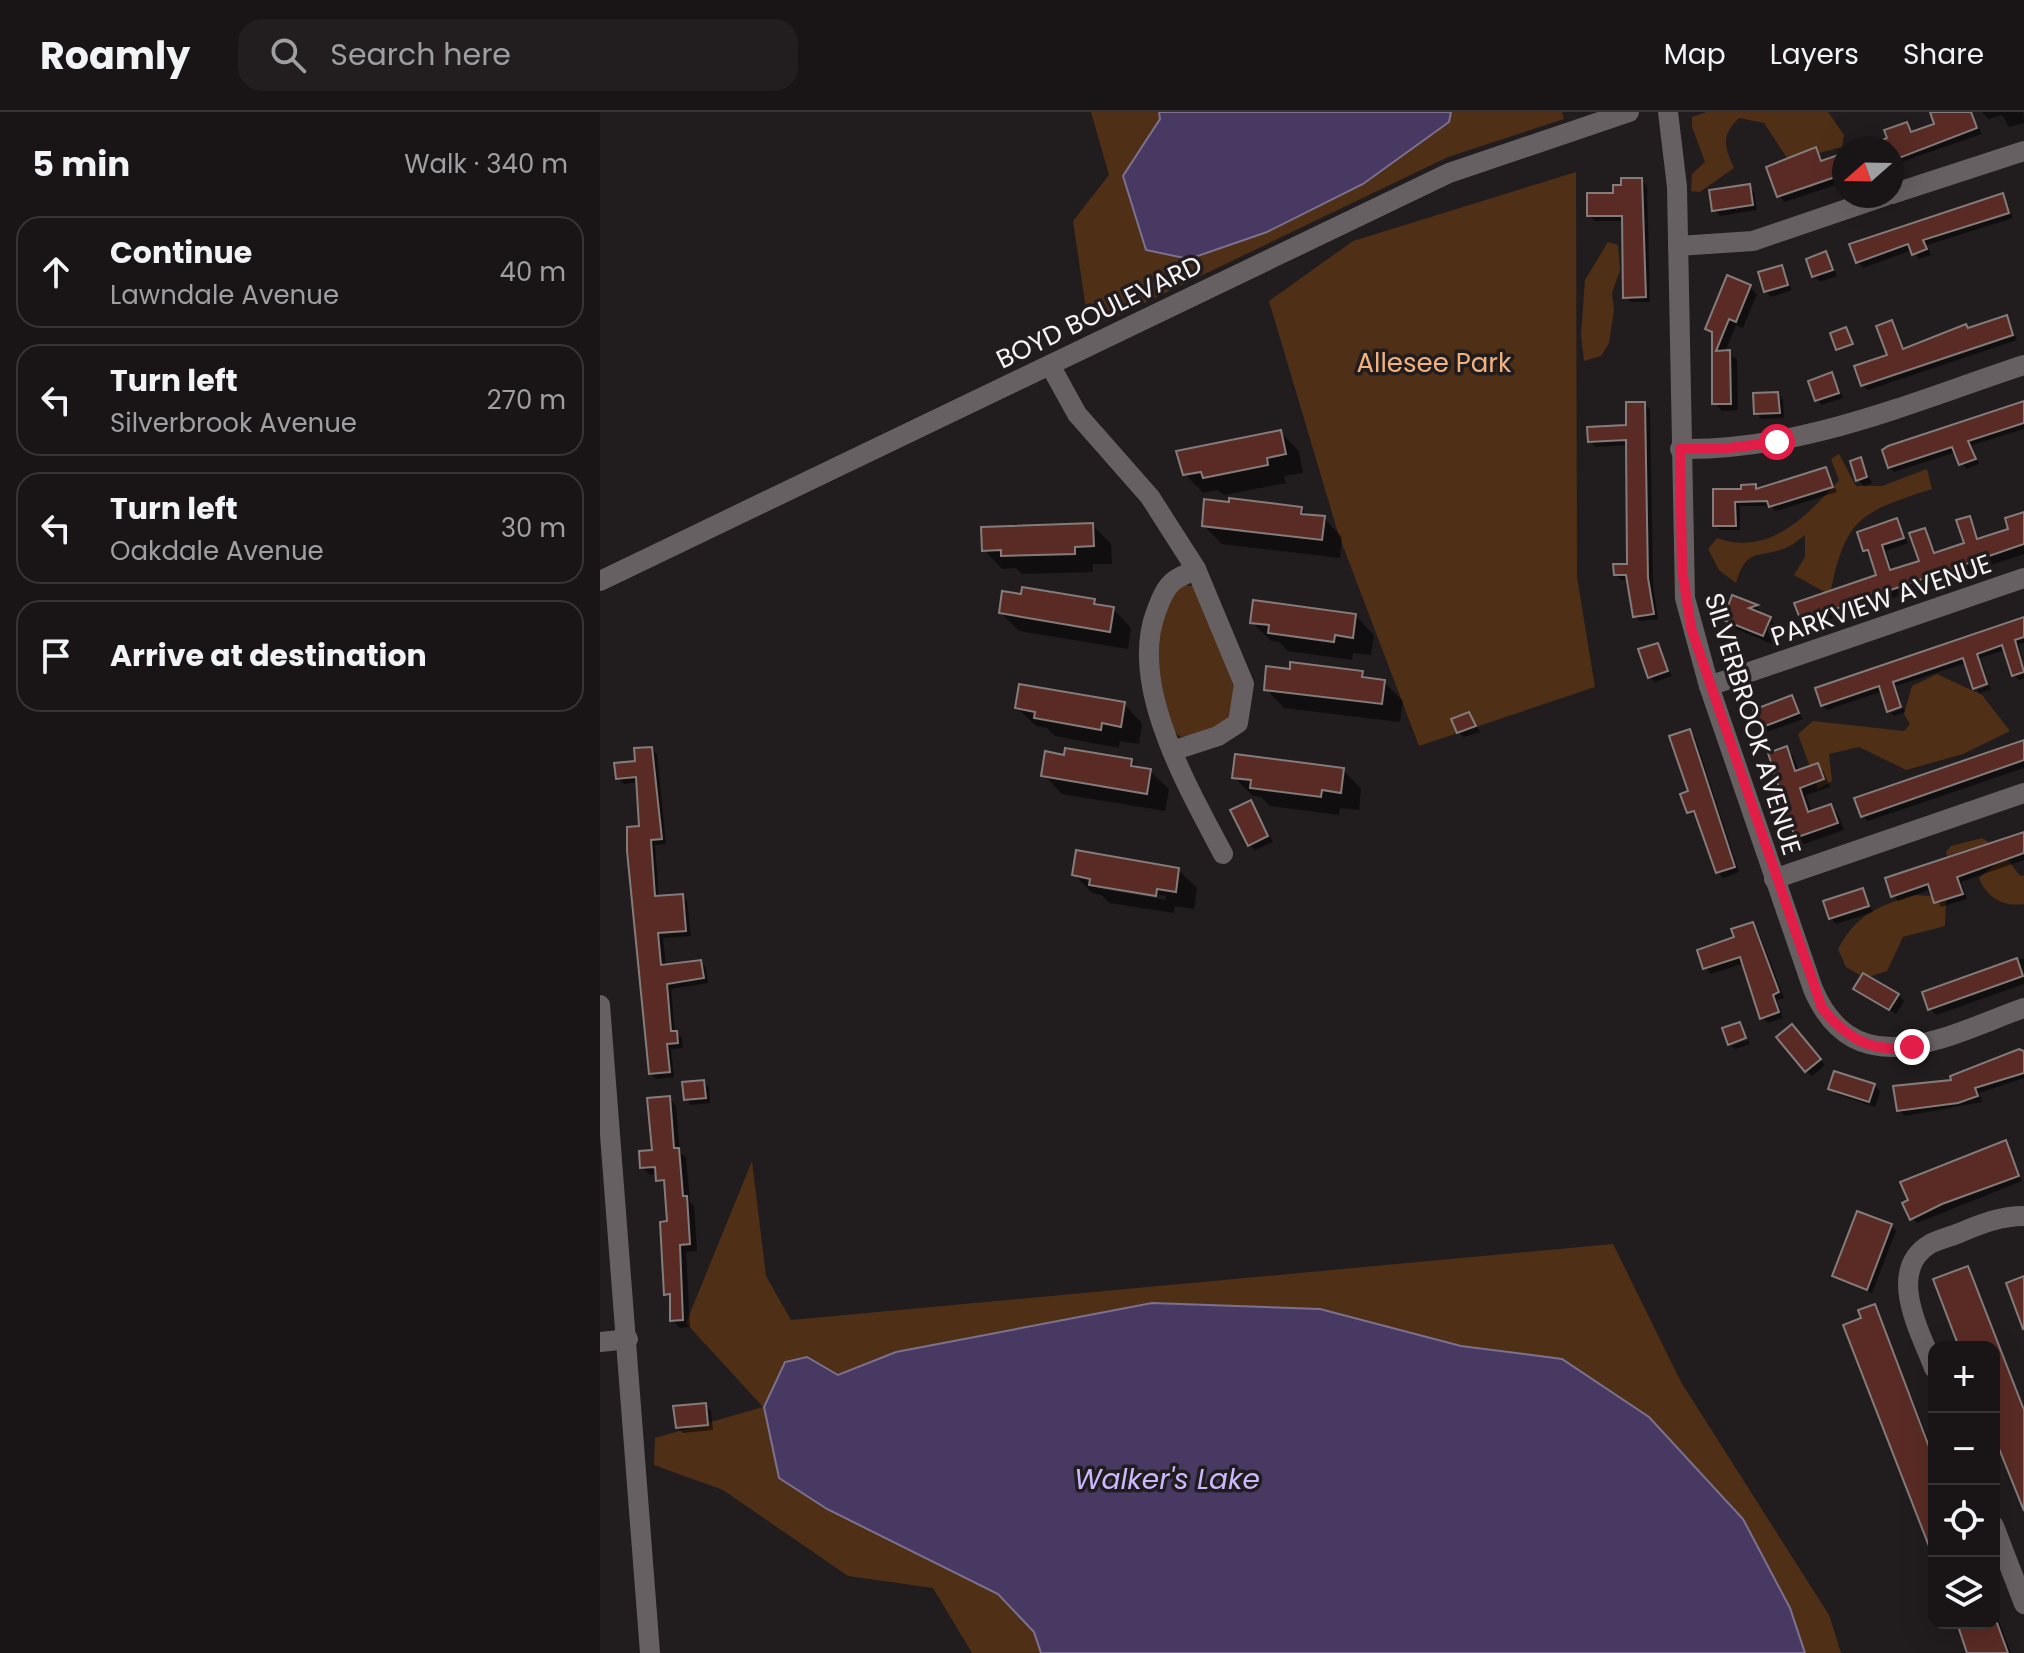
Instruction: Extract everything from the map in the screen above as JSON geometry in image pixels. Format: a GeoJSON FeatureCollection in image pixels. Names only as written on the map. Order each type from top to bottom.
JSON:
{"type":"FeatureCollection","features":[{"type":"Feature","properties":{"kind":"street","name":"BOYD BOULEVARD"},"geometry":{"type":"LineString","coordinates":[[600,581],[1449,173],[1629,112]]}},
{"type":"Feature","properties":{"kind":"street","name":"SILVERBROOK AVENUE"},"geometry":{"type":"LineString","coordinates":[[1668,112],[1677,187],[1685,598],[1709,686],[1774,879],[1822,1008],[1855,1040],[1891,1050],[1912,1047],[2024,1008]]}},
{"type":"Feature","properties":{"kind":"street"},"geometry":{"type":"LineString","coordinates":[[1904,190],[2024,151]]}},
{"type":"Feature","properties":{"kind":"street"},"geometry":{"type":"LineString","coordinates":[[1678,246],[1753,241],[1850,208]]}},
{"type":"Feature","properties":{"kind":"street"},"geometry":{"type":"LineString","coordinates":[[1050,365],[1077,414],[1150,497],[1196,569],[1244,684],[1238,723],[1218,736],[1172,751]]}},
{"type":"Feature","properties":{"kind":"street"},"geometry":{"type":"LineString","coordinates":[[1680,449],[1721,449],[1815,435],[2024,365]]}},
{"type":"Feature","properties":{"kind":"street"},"geometry":{"type":"LineString","coordinates":[[1196,569],[1172,581],[1162,596],[1152,623],[1152,673],[1161,721],[1172,751],[1223,854]]}},
{"type":"Feature","properties":{"kind":"street","name":"PARKVIEW AVENUE"},"geometry":{"type":"LineString","coordinates":[[1709,686],[2024,578]]}},
{"type":"Feature","properties":{"kind":"street"},"geometry":{"type":"LineString","coordinates":[[1774,879],[2024,793]]}},
{"type":"Feature","properties":{"kind":"street"},"geometry":{"type":"LineString","coordinates":[[600,1005],[650,1653]]}},
{"type":"Feature","properties":{"kind":"street"},"geometry":{"type":"LineString","coordinates":[[1928,1353],[1912,1312],[1907,1288],[1913,1262],[1929,1245],[1990,1221],[2024,1216]]}},
{"type":"Feature","properties":{"kind":"street"},"geometry":{"type":"LineString","coordinates":[[600,1342],[628,1339]]}},
{"type":"Feature","properties":{"kind":"street"},"geometry":{"type":"LineString","coordinates":[[2000,1542],[2024,1604]]}},
{"type":"Feature","properties":{"kind":"green space"},"geometry":{"type":"Polygon","coordinates":[[[1091,112],[1159,112],[1160,119],[1123,176],[1189,259],[1267,232],[1363,184],[1449,122],[1451,112],[1562,112],[1564,119],[1448,157],[1107,321],[1086,309],[1073,221],[1109,175],[1091,112]]]}},
{"type":"Feature","properties":{"kind":"green space"},"geometry":{"type":"Polygon","coordinates":[[[1707,112],[1828,112],[1844,135],[1832,136],[1832,150],[1789,161],[1764,123],[1739,118],[1729,130],[1726,142],[1734,168],[1700,192],[1691,191],[1692,174],[1705,162],[1692,127],[1692,117],[1707,112]]]}},
{"type":"Feature","properties":{"kind":"green space","name":"Allesee Park"},"geometry":{"type":"Polygon","coordinates":[[[1576,172],[1577,577],[1595,687],[1419,746],[1338,533],[1269,301],[1353,241],[1576,172]]]}},
{"type":"Feature","properties":{"kind":"green space"},"geometry":{"type":"Polygon","coordinates":[[[1608,242],[1618,245],[1620,270],[1612,293],[1614,310],[1609,343],[1601,356],[1584,361],[1581,335],[1585,280],[1608,242]]]}},
{"type":"Feature","properties":{"kind":"green space"},"geometry":{"type":"Polygon","coordinates":[[[1839,454],[1856,486],[1882,486],[1927,469],[1932,489],[1888,504],[1860,522],[1842,549],[1830,595],[1794,575],[1805,557],[1805,535],[1786,548],[1748,560],[1736,583],[1719,570],[1708,549],[1717,538],[1754,542],[1786,530],[1814,507],[1839,480],[1831,459],[1839,454]]]}},
{"type":"Feature","properties":{"kind":"green space"},"geometry":{"type":"Polygon","coordinates":[[[1183,585],[1193,586],[1218,636],[1235,696],[1232,712],[1223,725],[1209,732],[1181,737],[1173,731],[1164,696],[1158,632],[1161,612],[1169,596],[1183,585]]]}},
{"type":"Feature","properties":{"kind":"green space"},"geometry":{"type":"Polygon","coordinates":[[[1937,674],[1982,695],[2010,731],[1963,754],[1906,770],[1859,747],[1829,754],[1832,781],[1818,789],[1798,734],[1813,721],[1904,731],[1910,724],[1904,714],[1912,686],[1937,674]]]}},
{"type":"Feature","properties":{"kind":"green space"},"geometry":{"type":"Polygon","coordinates":[[[1982,838],[2001,850],[2019,875],[2024,876],[2024,904],[1997,900],[1982,885],[1979,878],[1993,866],[1992,853],[1975,847],[1947,856],[1946,852],[1951,846],[1982,838]]]}},
{"type":"Feature","properties":{"kind":"green space"},"geometry":{"type":"Polygon","coordinates":[[[1915,895],[1946,897],[1945,926],[1903,937],[1887,971],[1865,978],[1846,967],[1838,949],[1853,927],[1879,908],[1915,895]]]}},
{"type":"Feature","properties":{"kind":"green space"},"geometry":{"type":"Polygon","coordinates":[[[752,1161],[766,1276],[791,1320],[1613,1244],[1681,1382],[1829,1615],[1841,1653],[1805,1653],[1790,1608],[1649,1417],[1562,1359],[1461,1346],[997,1332],[896,1352],[838,1375],[807,1357],[779,1478],[827,1509],[998,1594],[1034,1632],[1041,1653],[972,1653],[933,1588],[848,1576],[723,1490],[654,1465],[655,1438],[763,1407],[686,1323],[752,1161]]]}},
{"type":"Feature","properties":{"kind":"water"},"geometry":{"type":"Polygon","coordinates":[[[1159,112],[1451,112],[1449,122],[1363,184],[1267,232],[1189,259],[1146,250],[1123,176],[1160,119],[1159,112]]]}},
{"type":"Feature","properties":{"kind":"water","name":"Walker's Lake"},"geometry":{"type":"Polygon","coordinates":[[[1152,1303],[1320,1309],[1461,1346],[1562,1359],[1649,1417],[1743,1519],[1790,1608],[1805,1653],[1041,1653],[1034,1632],[998,1594],[827,1509],[779,1478],[764,1407],[785,1362],[807,1357],[838,1375],[896,1352],[1152,1303]]]}},
{"type":"Feature","properties":{"kind":"building"},"geometry":{"type":"Polygon","coordinates":[[[1930,112],[1971,112],[1977,128],[1904,156],[1904,136],[1886,136],[1884,130],[1907,122],[1911,132],[1934,124],[1930,112]]]}},
{"type":"Feature","properties":{"kind":"building"},"geometry":{"type":"Polygon","coordinates":[[[1816,147],[1821,161],[1832,157],[1832,178],[1777,197],[1766,167],[1816,147]]]}},
{"type":"Feature","properties":{"kind":"building"},"geometry":{"type":"Polygon","coordinates":[[[1621,178],[1642,178],[1646,297],[1623,298],[1622,216],[1587,216],[1587,193],[1613,193],[1613,185],[1621,185],[1621,178]]]}},
{"type":"Feature","properties":{"kind":"building"},"geometry":{"type":"Polygon","coordinates":[[[1750,184],[1753,205],[1712,211],[1709,190],[1750,184]]]}},
{"type":"Feature","properties":{"kind":"building"},"geometry":{"type":"Polygon","coordinates":[[[2003,193],[2009,213],[1923,240],[1927,249],[1912,255],[1908,244],[1856,263],[1849,244],[2003,193]]]}},
{"type":"Feature","properties":{"kind":"building"},"geometry":{"type":"Polygon","coordinates":[[[1826,251],[1833,270],[1812,277],[1806,259],[1826,251]]]}},
{"type":"Feature","properties":{"kind":"building"},"geometry":{"type":"Polygon","coordinates":[[[1782,265],[1788,285],[1764,292],[1758,272],[1782,265]]]}},
{"type":"Feature","properties":{"kind":"building"},"geometry":{"type":"Polygon","coordinates":[[[1727,275],[1751,285],[1736,322],[1729,319],[1716,351],[1730,350],[1731,404],[1712,404],[1712,332],[1705,329],[1727,275]]]}},
{"type":"Feature","properties":{"kind":"building"},"geometry":{"type":"Polygon","coordinates":[[[2007,315],[2013,335],[1861,386],[1854,366],[1887,355],[1876,326],[1892,320],[1903,349],[1966,324],[1968,328],[2007,315]]]}},
{"type":"Feature","properties":{"kind":"building"},"geometry":{"type":"Polygon","coordinates":[[[1846,327],[1853,344],[1836,350],[1830,333],[1846,327]]]}},
{"type":"Feature","properties":{"kind":"building"},"geometry":{"type":"Polygon","coordinates":[[[1832,372],[1839,393],[1815,401],[1808,381],[1832,372]]]}},
{"type":"Feature","properties":{"kind":"building"},"geometry":{"type":"Polygon","coordinates":[[[1778,392],[1780,413],[1754,414],[1753,393],[1778,392]]]}},
{"type":"Feature","properties":{"kind":"building"},"geometry":{"type":"Polygon","coordinates":[[[2024,401],[2024,423],[1968,441],[1976,459],[1959,465],[1952,447],[1888,468],[1882,450],[1888,446],[2024,401]]]}},
{"type":"Feature","properties":{"kind":"building"},"geometry":{"type":"Polygon","coordinates":[[[1626,402],[1645,402],[1648,578],[1654,614],[1633,617],[1626,575],[1614,575],[1613,564],[1627,564],[1626,440],[1588,442],[1587,427],[1626,425],[1626,402]]]}},
{"type":"Feature","properties":{"kind":"building"},"geometry":{"type":"Polygon","coordinates":[[[1281,430],[1286,454],[1267,458],[1268,465],[1203,478],[1201,472],[1183,475],[1176,451],[1281,430]]]}},
{"type":"Feature","properties":{"kind":"building"},"geometry":{"type":"Polygon","coordinates":[[[1861,457],[1867,477],[1856,481],[1850,461],[1861,457]]]}},
{"type":"Feature","properties":{"kind":"building"},"geometry":{"type":"Polygon","coordinates":[[[1826,467],[1833,487],[1769,507],[1767,501],[1735,502],[1736,526],[1713,526],[1713,489],[1741,489],[1741,485],[1756,484],[1756,489],[1826,467]]]}},
{"type":"Feature","properties":{"kind":"building"},"geometry":{"type":"Polygon","coordinates":[[[1229,498],[1302,507],[1301,514],[1325,516],[1322,540],[1202,526],[1204,499],[1229,502],[1229,498]]]}},
{"type":"Feature","properties":{"kind":"building"},"geometry":{"type":"Polygon","coordinates":[[[2024,512],[2024,544],[1801,621],[1794,603],[1876,575],[1868,550],[1863,551],[1857,532],[1897,518],[1904,538],[1882,545],[1890,570],[1919,561],[1909,533],[1925,528],[1934,553],[1964,543],[1956,520],[1970,516],[1977,539],[2008,529],[2005,518],[2024,512]]]}},
{"type":"Feature","properties":{"kind":"building"},"geometry":{"type":"Polygon","coordinates":[[[1093,523],[1094,546],[1075,547],[1075,554],[1001,556],[1001,550],[982,551],[981,527],[1093,523]]]}},
{"type":"Feature","properties":{"kind":"building"},"geometry":{"type":"Polygon","coordinates":[[[1022,587],[1095,599],[1094,604],[1114,607],[1110,632],[999,613],[1002,591],[1021,594],[1022,587]]]}},
{"type":"Feature","properties":{"kind":"building"},"geometry":{"type":"Polygon","coordinates":[[[1732,595],[1758,605],[1749,608],[1771,617],[1763,636],[1723,620],[1732,595]]]}},
{"type":"Feature","properties":{"kind":"building"},"geometry":{"type":"Polygon","coordinates":[[[1253,600],[1356,614],[1353,638],[1335,635],[1334,642],[1268,633],[1269,625],[1250,623],[1253,600]]]}},
{"type":"Feature","properties":{"kind":"building"},"geometry":{"type":"Polygon","coordinates":[[[2024,617],[2024,637],[2015,640],[2024,672],[2012,676],[2002,645],[1977,654],[1987,684],[1973,689],[1963,658],[1893,682],[1901,707],[1887,712],[1879,686],[1821,706],[1815,688],[2024,617]]]}},
{"type":"Feature","properties":{"kind":"building"},"geometry":{"type":"Polygon","coordinates":[[[1658,643],[1668,671],[1648,678],[1638,649],[1658,643]]]}},
{"type":"Feature","properties":{"kind":"building"},"geometry":{"type":"Polygon","coordinates":[[[1290,662],[1363,671],[1362,677],[1385,680],[1382,704],[1264,690],[1266,666],[1290,669],[1290,662]]]}},
{"type":"Feature","properties":{"kind":"building"},"geometry":{"type":"Polygon","coordinates":[[[1019,684],[1125,702],[1121,727],[1102,723],[1101,730],[1034,718],[1035,712],[1015,708],[1019,684]]]}},
{"type":"Feature","properties":{"kind":"building"},"geometry":{"type":"Polygon","coordinates":[[[1792,695],[1799,713],[1760,728],[1753,710],[1792,695]]]}},
{"type":"Feature","properties":{"kind":"building"},"geometry":{"type":"Polygon","coordinates":[[[1469,712],[1476,726],[1457,733],[1451,719],[1469,712]]]}},
{"type":"Feature","properties":{"kind":"building"},"geometry":{"type":"Polygon","coordinates":[[[1690,729],[1735,867],[1716,873],[1694,811],[1687,813],[1680,794],[1688,791],[1669,736],[1690,729]]]}},
{"type":"Feature","properties":{"kind":"building"},"geometry":{"type":"Polygon","coordinates":[[[2024,740],[2024,760],[1861,817],[1854,798],[2024,740]]]}},
{"type":"Feature","properties":{"kind":"building"},"geometry":{"type":"Polygon","coordinates":[[[1787,746],[1795,771],[1818,763],[1824,779],[1800,788],[1808,812],[1831,804],[1838,823],[1795,838],[1768,753],[1787,746]]]}},
{"type":"Feature","properties":{"kind":"building"},"geometry":{"type":"Polygon","coordinates":[[[652,747],[662,839],[651,840],[655,896],[683,894],[686,931],[658,933],[661,965],[701,960],[704,978],[667,984],[671,1031],[677,1031],[678,1043],[667,1044],[670,1072],[649,1074],[627,851],[627,827],[639,826],[636,777],[616,779],[614,763],[635,761],[634,748],[652,747]]]}},
{"type":"Feature","properties":{"kind":"building"},"geometry":{"type":"Polygon","coordinates":[[[1065,748],[1132,759],[1131,766],[1151,769],[1147,794],[1041,776],[1045,751],[1064,755],[1065,748]]]}},
{"type":"Feature","properties":{"kind":"building"},"geometry":{"type":"Polygon","coordinates":[[[1235,754],[1344,768],[1341,793],[1322,790],[1321,797],[1250,788],[1251,780],[1232,778],[1235,754]]]}},
{"type":"Feature","properties":{"kind":"building"},"geometry":{"type":"Polygon","coordinates":[[[1251,800],[1268,836],[1248,846],[1230,810],[1251,800]]]}},
{"type":"Feature","properties":{"kind":"building"},"geometry":{"type":"Polygon","coordinates":[[[2024,832],[2024,853],[1957,877],[1963,894],[1934,903],[1928,884],[1891,897],[1885,878],[2024,832]]]}},
{"type":"Feature","properties":{"kind":"building"},"geometry":{"type":"Polygon","coordinates":[[[1076,850],[1179,868],[1176,892],[1157,889],[1156,896],[1089,885],[1090,879],[1072,875],[1076,850]]]}},
{"type":"Feature","properties":{"kind":"building"},"geometry":{"type":"Polygon","coordinates":[[[1863,888],[1869,906],[1829,919],[1823,901],[1863,888]]]}},
{"type":"Feature","properties":{"kind":"building"},"geometry":{"type":"Polygon","coordinates":[[[1753,922],[1779,992],[1773,995],[1779,1012],[1760,1019],[1740,957],[1703,969],[1697,950],[1734,937],[1731,929],[1753,922]]]}},
{"type":"Feature","properties":{"kind":"building"},"geometry":{"type":"Polygon","coordinates":[[[2017,958],[2023,976],[1928,1010],[1922,992],[2017,958]]]}},
{"type":"Feature","properties":{"kind":"building"},"geometry":{"type":"Polygon","coordinates":[[[1863,973],[1899,994],[1889,1010],[1853,989],[1863,973]]]}},
{"type":"Feature","properties":{"kind":"building"},"geometry":{"type":"Polygon","coordinates":[[[1740,1022],[1746,1038],[1728,1045],[1722,1028],[1740,1022]]]}},
{"type":"Feature","properties":{"kind":"building"},"geometry":{"type":"Polygon","coordinates":[[[1792,1024],[1821,1059],[1805,1072],[1776,1037],[1792,1024]]]}},
{"type":"Feature","properties":{"kind":"building"},"geometry":{"type":"Polygon","coordinates":[[[2019,1049],[2024,1051],[2024,1073],[1975,1088],[1978,1096],[1958,1103],[1897,1111],[1893,1086],[1951,1080],[1950,1076],[2019,1049]]]}},
{"type":"Feature","properties":{"kind":"building"},"geometry":{"type":"Polygon","coordinates":[[[1834,1071],[1875,1084],[1869,1102],[1828,1089],[1834,1071]]]}},
{"type":"Feature","properties":{"kind":"building"},"geometry":{"type":"Polygon","coordinates":[[[704,1080],[706,1098],[684,1100],[682,1082],[704,1080]]]}},
{"type":"Feature","properties":{"kind":"building"},"geometry":{"type":"Polygon","coordinates":[[[670,1096],[674,1148],[679,1148],[683,1196],[687,1196],[690,1244],[680,1245],[683,1320],[670,1321],[670,1294],[664,1295],[660,1222],[667,1221],[664,1180],[656,1181],[655,1167],[640,1168],[639,1151],[652,1150],[647,1098],[670,1096]]]}},
{"type":"Feature","properties":{"kind":"building"},"geometry":{"type":"Polygon","coordinates":[[[2006,1140],[2019,1176],[1942,1204],[1910,1220],[1902,1203],[1908,1200],[1900,1182],[2006,1140]]]}},
{"type":"Feature","properties":{"kind":"building"},"geometry":{"type":"Polygon","coordinates":[[[1857,1211],[1892,1224],[1867,1290],[1832,1276],[1857,1211]]]}},
{"type":"Feature","properties":{"kind":"building"},"geometry":{"type":"Polygon","coordinates":[[[1968,1266],[1997,1341],[1957,1341],[1933,1279],[1968,1266]]]}},
{"type":"Feature","properties":{"kind":"building"},"geometry":{"type":"Polygon","coordinates":[[[2024,1276],[2024,1328],[2023,1329],[2006,1283],[2024,1276]]]}},
{"type":"Feature","properties":{"kind":"building"},"geometry":{"type":"Polygon","coordinates":[[[1875,1304],[1928,1444],[1928,1544],[1843,1325],[1861,1318],[1858,1310],[1875,1304]]]}},
{"type":"Feature","properties":{"kind":"building"},"geometry":{"type":"Polygon","coordinates":[[[2000,1348],[2024,1410],[2024,1511],[2000,1451],[2000,1348]]]}},
{"type":"Feature","properties":{"kind":"building"},"geometry":{"type":"Polygon","coordinates":[[[706,1403],[708,1425],[676,1428],[673,1406],[706,1403]]]}},
{"type":"Feature","properties":{"kind":"building"},"geometry":{"type":"Polygon","coordinates":[[[1959,1629],[1999,1629],[2008,1653],[1967,1653],[1959,1629]]]}},
{"type":"Feature","properties":{"kind":"route"},"geometry":{"type":"LineString","coordinates":[[1777,442],[1721,449],[1680,449],[1682,569],[1691,628],[1774,879],[1822,1008],[1835,1024],[1855,1040],[1891,1050],[1912,1047]]}}]}
